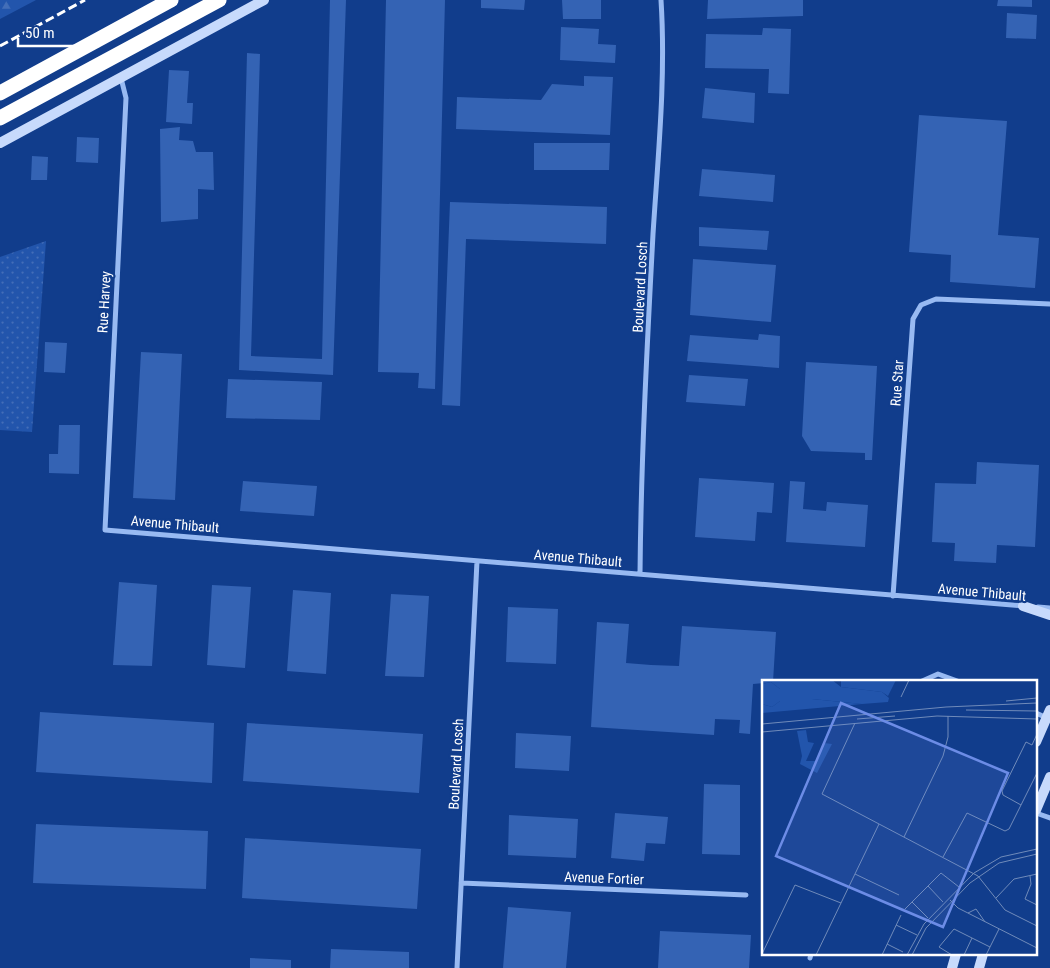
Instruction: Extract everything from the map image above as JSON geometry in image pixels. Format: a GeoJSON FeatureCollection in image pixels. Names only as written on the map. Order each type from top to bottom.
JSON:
{"type":"FeatureCollection","features":[{"type":"Feature","properties":{"kind":"highway"},"geometry":{"type":"LineString","coordinates":[[0,93],[171,0]]}},
{"type":"Feature","properties":{"kind":"highway"},"geometry":{"type":"LineString","coordinates":[[0,118],[219,0]]}},
{"type":"Feature","properties":{"kind":"street"},"geometry":{"type":"LineString","coordinates":[[0,143],[264,0]]}},
{"type":"Feature","properties":{"kind":"street","name":"Boulevard Losch"},"geometry":{"type":"LineString","coordinates":[[640,574],[640,515],[664,51],[661,0]]}},
{"type":"Feature","properties":{"kind":"street","name":"Rue Harvey"},"geometry":{"type":"LineString","coordinates":[[105,530],[126,98],[126,90],[121,77]]}},
{"type":"Feature","properties":{"kind":"street","name":"Rue Star"},"geometry":{"type":"LineString","coordinates":[[893,596],[913,319],[921,305],[936,299],[1050,304]]}},
{"type":"Feature","properties":{"kind":"street","name":"Avenue Thibault"},"geometry":{"type":"LineString","coordinates":[[105,530],[1050,608]]}},
{"type":"Feature","properties":{"kind":"street","name":"Boulevard Losch"},"geometry":{"type":"LineString","coordinates":[[458,968],[477,561]]}},
{"type":"Feature","properties":{"kind":"street"},"geometry":{"type":"LineString","coordinates":[[1023,606],[1050,615]]}},
{"type":"Feature","properties":{"kind":"street"},"geometry":{"type":"LineString","coordinates":[[924,680],[938,674],[954,680]]}},
{"type":"Feature","properties":{"kind":"street"},"geometry":{"type":"LineString","coordinates":[[1038,737],[1048,714]]}},
{"type":"Feature","properties":{"kind":"street"},"geometry":{"type":"LineString","coordinates":[[1038,806],[1050,777]]}},
{"type":"Feature","properties":{"kind":"street"},"geometry":{"type":"LineString","coordinates":[[1038,812],[1050,818]]}},
{"type":"Feature","properties":{"kind":"street","name":"Avenue Fortier"},"geometry":{"type":"LineString","coordinates":[[461,883],[746,895]]}},
{"type":"Feature","properties":{"kind":"green space"},"geometry":{"type":"Polygon","coordinates":[[[0,0],[36,0],[0,19],[0,0]]]}},
{"type":"Feature","properties":{"kind":"green space"},"geometry":{"type":"Polygon","coordinates":[[[46,241],[32,432],[0,430],[0,257],[46,241]]]}},
{"type":"Feature","properties":{"kind":"building"},"geometry":{"type":"Polygon","coordinates":[[[330,0],[346,0],[333,375],[239,370],[247,53],[260,54],[251,356],[322,359],[330,0]]]}},
{"type":"Feature","properties":{"kind":"building"},"geometry":{"type":"Polygon","coordinates":[[[386,0],[445,0],[435,389],[418,388],[419,373],[378,372],[386,0]]]}},
{"type":"Feature","properties":{"kind":"building"},"geometry":{"type":"Polygon","coordinates":[[[481,0],[525,0],[524,10],[481,8],[481,0]]]}},
{"type":"Feature","properties":{"kind":"building"},"geometry":{"type":"Polygon","coordinates":[[[562,0],[601,0],[601,19],[563,19],[562,0]]]}},
{"type":"Feature","properties":{"kind":"building"},"geometry":{"type":"Polygon","coordinates":[[[708,0],[803,0],[803,16],[707,19],[708,0]]]}},
{"type":"Feature","properties":{"kind":"building"},"geometry":{"type":"Polygon","coordinates":[[[998,0],[1032,0],[1032,7],[997,6],[998,0]]]}},
{"type":"Feature","properties":{"kind":"building"},"geometry":{"type":"Polygon","coordinates":[[[1007,13],[1037,15],[1036,39],[1006,38],[1007,13]]]}},
{"type":"Feature","properties":{"kind":"building"},"geometry":{"type":"Polygon","coordinates":[[[561,27],[599,29],[598,44],[616,45],[615,63],[560,60],[561,27]]]}},
{"type":"Feature","properties":{"kind":"building"},"geometry":{"type":"Polygon","coordinates":[[[763,28],[791,29],[789,94],[768,93],[769,69],[705,68],[706,34],[762,35],[763,28]]]}},
{"type":"Feature","properties":{"kind":"building"},"geometry":{"type":"Polygon","coordinates":[[[169,70],[189,71],[187,103],[193,103],[192,124],[166,122],[169,70]]]}},
{"type":"Feature","properties":{"kind":"building"},"geometry":{"type":"Polygon","coordinates":[[[584,76],[613,77],[610,135],[456,129],[457,97],[541,100],[552,84],[584,86],[584,76]]]}},
{"type":"Feature","properties":{"kind":"building"},"geometry":{"type":"Polygon","coordinates":[[[705,88],[755,93],[754,123],[702,118],[705,88]]]}},
{"type":"Feature","properties":{"kind":"building"},"geometry":{"type":"Polygon","coordinates":[[[919,115],[1007,121],[998,235],[1039,238],[1035,288],[950,282],[951,255],[909,252],[919,115]]]}},
{"type":"Feature","properties":{"kind":"building"},"geometry":{"type":"Polygon","coordinates":[[[180,127],[179,140],[193,141],[196,152],[213,152],[214,190],[198,189],[198,219],[161,222],[160,129],[180,127]]]}},
{"type":"Feature","properties":{"kind":"building"},"geometry":{"type":"Polygon","coordinates":[[[77,137],[99,138],[98,163],[76,162],[77,137]]]}},
{"type":"Feature","properties":{"kind":"building"},"geometry":{"type":"Polygon","coordinates":[[[534,143],[610,143],[609,170],[534,170],[534,143]]]}},
{"type":"Feature","properties":{"kind":"building"},"geometry":{"type":"Polygon","coordinates":[[[32,156],[48,157],[47,180],[31,180],[32,156]]]}},
{"type":"Feature","properties":{"kind":"building"},"geometry":{"type":"Polygon","coordinates":[[[702,169],[775,175],[773,202],[699,196],[702,169]]]}},
{"type":"Feature","properties":{"kind":"building"},"geometry":{"type":"Polygon","coordinates":[[[450,202],[607,207],[606,244],[466,239],[460,406],[442,405],[450,202]]]}},
{"type":"Feature","properties":{"kind":"building"},"geometry":{"type":"Polygon","coordinates":[[[699,227],[769,231],[767,250],[699,246],[699,227]]]}},
{"type":"Feature","properties":{"kind":"building"},"geometry":{"type":"Polygon","coordinates":[[[693,259],[776,265],[771,322],[690,315],[693,259]]]}},
{"type":"Feature","properties":{"kind":"building"},"geometry":{"type":"Polygon","coordinates":[[[759,334],[780,336],[779,368],[687,361],[690,335],[758,340],[759,334]]]}},
{"type":"Feature","properties":{"kind":"building"},"geometry":{"type":"Polygon","coordinates":[[[45,342],[67,343],[65,373],[44,372],[45,342]]]}},
{"type":"Feature","properties":{"kind":"building"},"geometry":{"type":"Polygon","coordinates":[[[141,352],[182,354],[175,500],[133,498],[141,352]]]}},
{"type":"Feature","properties":{"kind":"building"},"geometry":{"type":"Polygon","coordinates":[[[806,362],[877,366],[872,460],[865,460],[865,453],[811,451],[802,436],[806,362]]]}},
{"type":"Feature","properties":{"kind":"building"},"geometry":{"type":"Polygon","coordinates":[[[689,375],[748,379],[745,406],[686,402],[689,375]]]}},
{"type":"Feature","properties":{"kind":"building"},"geometry":{"type":"Polygon","coordinates":[[[228,379],[322,382],[320,420],[226,418],[228,379]]]}},
{"type":"Feature","properties":{"kind":"building"},"geometry":{"type":"Polygon","coordinates":[[[59,425],[80,425],[79,474],[49,473],[49,454],[58,454],[59,425]]]}},
{"type":"Feature","properties":{"kind":"building"},"geometry":{"type":"Polygon","coordinates":[[[977,462],[1039,465],[1035,547],[997,545],[996,563],[954,561],[955,543],[932,542],[935,483],[976,484],[977,462]]]}},
{"type":"Feature","properties":{"kind":"building"},"geometry":{"type":"Polygon","coordinates":[[[699,478],[774,483],[772,513],[757,512],[755,541],[695,537],[699,478]]]}},
{"type":"Feature","properties":{"kind":"building"},"geometry":{"type":"Polygon","coordinates":[[[243,481],[317,486],[314,516],[240,511],[243,481]]]}},
{"type":"Feature","properties":{"kind":"building"},"geometry":{"type":"Polygon","coordinates":[[[790,481],[805,482],[803,509],[826,511],[827,502],[868,505],[865,547],[786,542],[790,481]]]}},
{"type":"Feature","properties":{"kind":"building"},"geometry":{"type":"Polygon","coordinates":[[[119,582],[157,585],[152,666],[113,665],[119,582]]]}},
{"type":"Feature","properties":{"kind":"building"},"geometry":{"type":"Polygon","coordinates":[[[212,585],[251,587],[245,668],[207,665],[212,585]]]}},
{"type":"Feature","properties":{"kind":"building"},"geometry":{"type":"Polygon","coordinates":[[[293,590],[331,593],[326,674],[287,671],[293,590]]]}},
{"type":"Feature","properties":{"kind":"building"},"geometry":{"type":"Polygon","coordinates":[[[391,594],[429,596],[424,677],[385,676],[391,594]]]}},
{"type":"Feature","properties":{"kind":"building"},"geometry":{"type":"Polygon","coordinates":[[[508,607],[558,609],[556,664],[506,662],[508,607]]]}},
{"type":"Feature","properties":{"kind":"building"},"geometry":{"type":"Polygon","coordinates":[[[597,622],[629,624],[626,663],[651,665],[679,666],[682,626],[776,632],[773,680],[762,680],[762,683],[753,684],[750,734],[739,733],[740,720],[715,719],[714,735],[591,727],[597,622]]]}},
{"type":"Feature","properties":{"kind":"building"},"geometry":{"type":"Polygon","coordinates":[[[40,712],[214,723],[212,783],[36,772],[40,712]]]}},
{"type":"Feature","properties":{"kind":"building"},"geometry":{"type":"Polygon","coordinates":[[[247,723],[423,734],[419,793],[243,781],[247,723]]]}},
{"type":"Feature","properties":{"kind":"building"},"geometry":{"type":"Polygon","coordinates":[[[516,733],[571,736],[569,771],[515,768],[516,733]]]}},
{"type":"Feature","properties":{"kind":"building"},"geometry":{"type":"Polygon","coordinates":[[[704,784],[740,785],[740,855],[702,854],[704,784]]]}},
{"type":"Feature","properties":{"kind":"building"},"geometry":{"type":"Polygon","coordinates":[[[615,813],[668,817],[665,844],[646,843],[644,861],[611,858],[615,813]]]}},
{"type":"Feature","properties":{"kind":"building"},"geometry":{"type":"Polygon","coordinates":[[[509,815],[578,819],[576,858],[508,855],[509,815]]]}},
{"type":"Feature","properties":{"kind":"building"},"geometry":{"type":"Polygon","coordinates":[[[36,824],[208,831],[206,889],[33,883],[36,824]]]}},
{"type":"Feature","properties":{"kind":"building"},"geometry":{"type":"Polygon","coordinates":[[[245,838],[421,849],[417,909],[242,898],[245,838]]]}},
{"type":"Feature","properties":{"kind":"building"},"geometry":{"type":"Polygon","coordinates":[[[508,907],[571,912],[566,968],[503,968],[508,907]]]}},
{"type":"Feature","properties":{"kind":"building"},"geometry":{"type":"Polygon","coordinates":[[[660,931],[751,935],[749,968],[658,968],[660,931]]]}},
{"type":"Feature","properties":{"kind":"building"},"geometry":{"type":"Polygon","coordinates":[[[331,949],[409,952],[409,968],[330,968],[331,949]]]}},
{"type":"Feature","properties":{"kind":"building"},"geometry":{"type":"Polygon","coordinates":[[[250,958],[291,960],[291,968],[250,968],[250,958]]]}},
{"type":"Feature","properties":{"kind":"railway"},"geometry":{"type":"LineString","coordinates":[[0,46],[85,0]]}}]}
